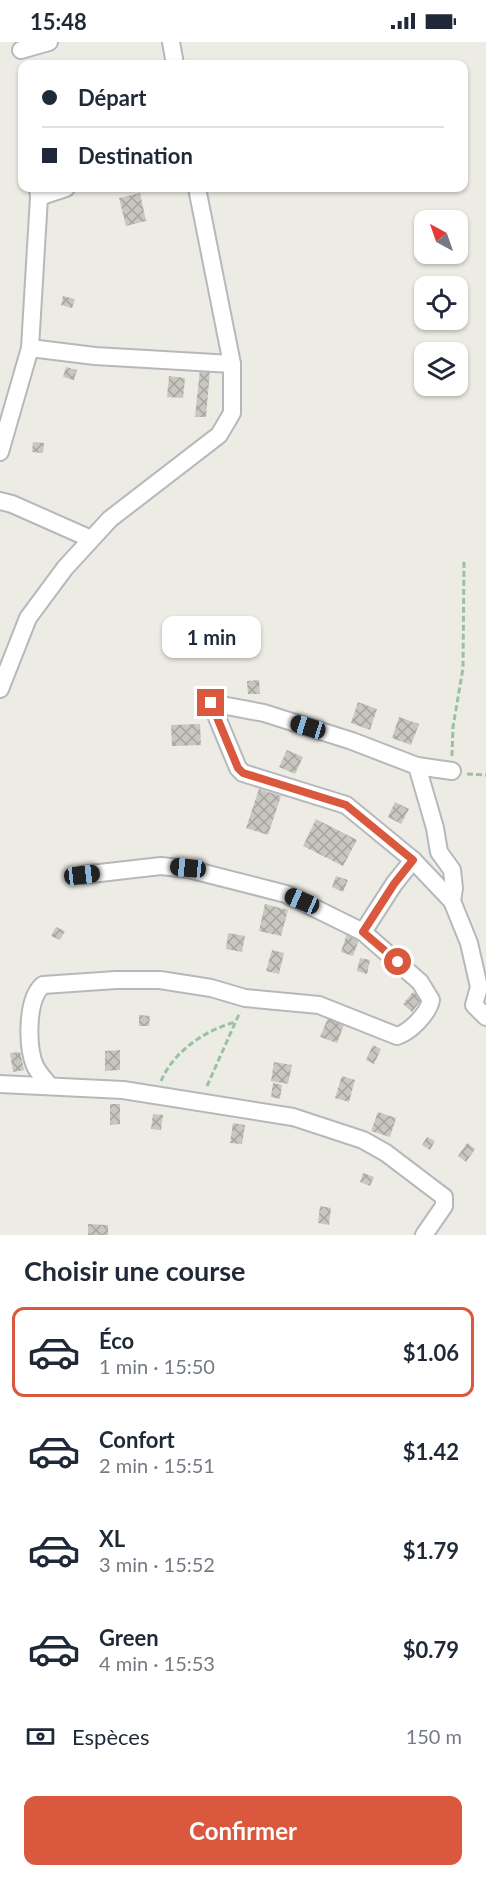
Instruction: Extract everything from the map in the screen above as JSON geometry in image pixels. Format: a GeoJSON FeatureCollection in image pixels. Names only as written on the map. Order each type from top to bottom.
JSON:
{"type":"FeatureCollection","features":[{"type":"Feature","properties":{"kind":"street"},"geometry":{"type":"LineString","coordinates":[[21,52],[49,42]]}},
{"type":"Feature","properties":{"kind":"street"},"geometry":{"type":"LineString","coordinates":[[171,42],[174,60]]}},
{"type":"Feature","properties":{"kind":"street"},"geometry":{"type":"LineString","coordinates":[[0,452],[30,348],[38,192]]}},
{"type":"Feature","properties":{"kind":"street"},"geometry":{"type":"LineString","coordinates":[[0,689],[28,618],[65,568],[110,519],[219,435],[232,413],[232,364],[198,192]]}},
{"type":"Feature","properties":{"kind":"street"},"geometry":{"type":"LineString","coordinates":[[30,348],[95,356],[232,364]]}},
{"type":"Feature","properties":{"kind":"street"},"geometry":{"type":"LineString","coordinates":[[0,501],[12,504],[91,540]]}},
{"type":"Feature","properties":{"kind":"street"},"geometry":{"type":"LineString","coordinates":[[452,771],[417,766],[352,741],[264,713],[211,703],[238,768],[243,773],[346,805],[413,860],[452,901],[469,943],[479,987],[474,1005],[486,1017]]}},
{"type":"Feature","properties":{"kind":"street"},"geometry":{"type":"LineString","coordinates":[[417,766],[435,828],[439,852],[452,870],[454,888],[452,901]]}},
{"type":"Feature","properties":{"kind":"street"},"geometry":{"type":"LineString","coordinates":[[363,932],[394,884],[413,860]]}},
{"type":"Feature","properties":{"kind":"street"},"geometry":{"type":"LineString","coordinates":[[49,1085],[35,1066],[30,1045],[32,1003],[37,989],[43,985],[116,980],[160,980],[211,988],[245,998],[319,1005],[396,1036],[403,1034],[430,1007],[431,1000],[420,982],[363,932],[286,894],[188,868],[161,866],[82,875]]}},
{"type":"Feature","properties":{"kind":"street"},"geometry":{"type":"LineString","coordinates":[[0,1084],[49,1085],[155,1094],[303,1119],[363,1140],[386,1153],[444,1197],[444,1206],[424,1235]]}},
{"type":"Feature","properties":{"kind":"path"},"geometry":{"type":"LineString","coordinates":[[464,560],[463,668],[453,727],[452,771],[486,775]]}},
{"type":"Feature","properties":{"kind":"path"},"geometry":{"type":"LineString","coordinates":[[200,1101],[245,998]]}},
{"type":"Feature","properties":{"kind":"path"},"geometry":{"type":"LineString","coordinates":[[155,1094],[165,1071],[176,1057],[220,1026],[236,1022]]}},
{"type":"Feature","properties":{"kind":"building"},"geometry":{"type":"Polygon","coordinates":[[[140,193],[146,221],[126,226],[119,198],[140,193]]]}},
{"type":"Feature","properties":{"kind":"building"},"geometry":{"type":"Polygon","coordinates":[[[63,296],[75,299],[72,308],[61,305],[63,296]]]}},
{"type":"Feature","properties":{"kind":"building"},"geometry":{"type":"Polygon","coordinates":[[[66,367],[77,370],[74,380],[63,377],[66,367]]]}},
{"type":"Feature","properties":{"kind":"building"},"geometry":{"type":"Polygon","coordinates":[[[200,369],[210,370],[206,417],[195,417],[200,369]]]}},
{"type":"Feature","properties":{"kind":"building"},"geometry":{"type":"Polygon","coordinates":[[[169,376],[185,378],[183,398],[167,397],[169,376]]]}},
{"type":"Feature","properties":{"kind":"building"},"geometry":{"type":"Polygon","coordinates":[[[33,442],[44,443],[43,453],[32,452],[33,442]]]}},
{"type":"Feature","properties":{"kind":"building"},"geometry":{"type":"Polygon","coordinates":[[[259,680],[260,694],[248,694],[247,681],[259,680]]]}},
{"type":"Feature","properties":{"kind":"building"},"geometry":{"type":"Polygon","coordinates":[[[358,702],[377,709],[370,730],[351,723],[358,702]]]}},
{"type":"Feature","properties":{"kind":"building"},"geometry":{"type":"Polygon","coordinates":[[[399,717],[419,724],[411,745],[392,738],[399,717]]]}},
{"type":"Feature","properties":{"kind":"building"},"geometry":{"type":"Polygon","coordinates":[[[200,724],[201,745],[172,746],[171,725],[200,724]]]}},
{"type":"Feature","properties":{"kind":"building"},"geometry":{"type":"Polygon","coordinates":[[[287,750],[303,757],[295,774],[279,767],[287,750]]]}},
{"type":"Feature","properties":{"kind":"building"},"geometry":{"type":"Polygon","coordinates":[[[259,789],[281,796],[268,835],[246,828],[259,789]]]}},
{"type":"Feature","properties":{"kind":"building"},"geometry":{"type":"Polygon","coordinates":[[[395,802],[409,809],[401,824],[388,817],[395,802]]]}},
{"type":"Feature","properties":{"kind":"building"},"geometry":{"type":"Polygon","coordinates":[[[316,819],[357,840],[343,866],[303,846],[316,819]]]}},
{"type":"Feature","properties":{"kind":"building"},"geometry":{"type":"Polygon","coordinates":[[[336,876],[348,880],[343,892],[332,887],[336,876]]]}},
{"type":"Feature","properties":{"kind":"building"},"geometry":{"type":"Polygon","coordinates":[[[265,904],[288,910],[281,936],[259,931],[265,904]]]}},
{"type":"Feature","properties":{"kind":"building"},"geometry":{"type":"Polygon","coordinates":[[[56,927],[65,931],[60,940],[51,936],[56,927]]]}},
{"type":"Feature","properties":{"kind":"building"},"geometry":{"type":"Polygon","coordinates":[[[348,930],[361,934],[353,956],[341,952],[348,930]]]}},
{"type":"Feature","properties":{"kind":"building"},"geometry":{"type":"Polygon","coordinates":[[[228,933],[245,936],[242,952],[226,949],[228,933]]]}},
{"type":"Feature","properties":{"kind":"building"},"geometry":{"type":"Polygon","coordinates":[[[272,950],[284,953],[279,974],[266,971],[272,950]]]}},
{"type":"Feature","properties":{"kind":"building"},"geometry":{"type":"Polygon","coordinates":[[[360,958],[370,960],[367,974],[357,971],[360,958]]]}},
{"type":"Feature","properties":{"kind":"building"},"geometry":{"type":"Polygon","coordinates":[[[413,992],[422,999],[412,1012],[403,1004],[413,992]]]}},
{"type":"Feature","properties":{"kind":"building"},"geometry":{"type":"Polygon","coordinates":[[[139,1015],[150,1016],[149,1026],[139,1026],[139,1015]]]}},
{"type":"Feature","properties":{"kind":"building"},"geometry":{"type":"Polygon","coordinates":[[[328,1018],[344,1025],[337,1043],[320,1037],[328,1018]]]}},
{"type":"Feature","properties":{"kind":"building"},"geometry":{"type":"Polygon","coordinates":[[[373,1045],[381,1049],[374,1064],[366,1060],[373,1045]]]}},
{"type":"Feature","properties":{"kind":"building"},"geometry":{"type":"Polygon","coordinates":[[[120,1050],[120,1070],[105,1071],[105,1051],[120,1050]]]}},
{"type":"Feature","properties":{"kind":"building"},"geometry":{"type":"Polygon","coordinates":[[[20,1052],[24,1070],[13,1072],[10,1053],[20,1052]]]}},
{"type":"Feature","properties":{"kind":"building"},"geometry":{"type":"Polygon","coordinates":[[[274,1062],[292,1065],[288,1084],[271,1081],[274,1062]]]}},
{"type":"Feature","properties":{"kind":"building"},"geometry":{"type":"Polygon","coordinates":[[[342,1076],[355,1080],[349,1102],[335,1098],[342,1076]]]}},
{"type":"Feature","properties":{"kind":"building"},"geometry":{"type":"Polygon","coordinates":[[[273,1083],[282,1085],[280,1099],[271,1097],[273,1083]]]}},
{"type":"Feature","properties":{"kind":"building"},"geometry":{"type":"Polygon","coordinates":[[[110,1104],[120,1104],[120,1124],[110,1125],[110,1104]]]}},
{"type":"Feature","properties":{"kind":"building"},"geometry":{"type":"Polygon","coordinates":[[[378,1112],[396,1118],[390,1137],[371,1131],[378,1112]]]}},
{"type":"Feature","properties":{"kind":"building"},"geometry":{"type":"Polygon","coordinates":[[[153,1114],[163,1115],[161,1130],[151,1129],[153,1114]]]}},
{"type":"Feature","properties":{"kind":"building"},"geometry":{"type":"Polygon","coordinates":[[[233,1123],[245,1125],[242,1144],[230,1143],[233,1123]]]}},
{"type":"Feature","properties":{"kind":"building"},"geometry":{"type":"Polygon","coordinates":[[[427,1137],[435,1141],[430,1150],[422,1145],[427,1137]]]}},
{"type":"Feature","properties":{"kind":"building"},"geometry":{"type":"Polygon","coordinates":[[[467,1143],[475,1149],[466,1162],[458,1156],[467,1143]]]}},
{"type":"Feature","properties":{"kind":"building"},"geometry":{"type":"Polygon","coordinates":[[[363,1173],[374,1177],[370,1186],[360,1182],[363,1173]]]}},
{"type":"Feature","properties":{"kind":"building"},"geometry":{"type":"Polygon","coordinates":[[[320,1206],[331,1208],[329,1225],[318,1223],[320,1206]]]}},
{"type":"Feature","properties":{"kind":"building"},"geometry":{"type":"Polygon","coordinates":[[[88,1224],[108,1225],[108,1235],[88,1235],[88,1224]]]}},
{"type":"Feature","properties":{"kind":"route"},"geometry":{"type":"LineString","coordinates":[[211,703],[238,768],[243,773],[346,805],[413,860],[394,884],[363,932],[398,962]]}}]}
